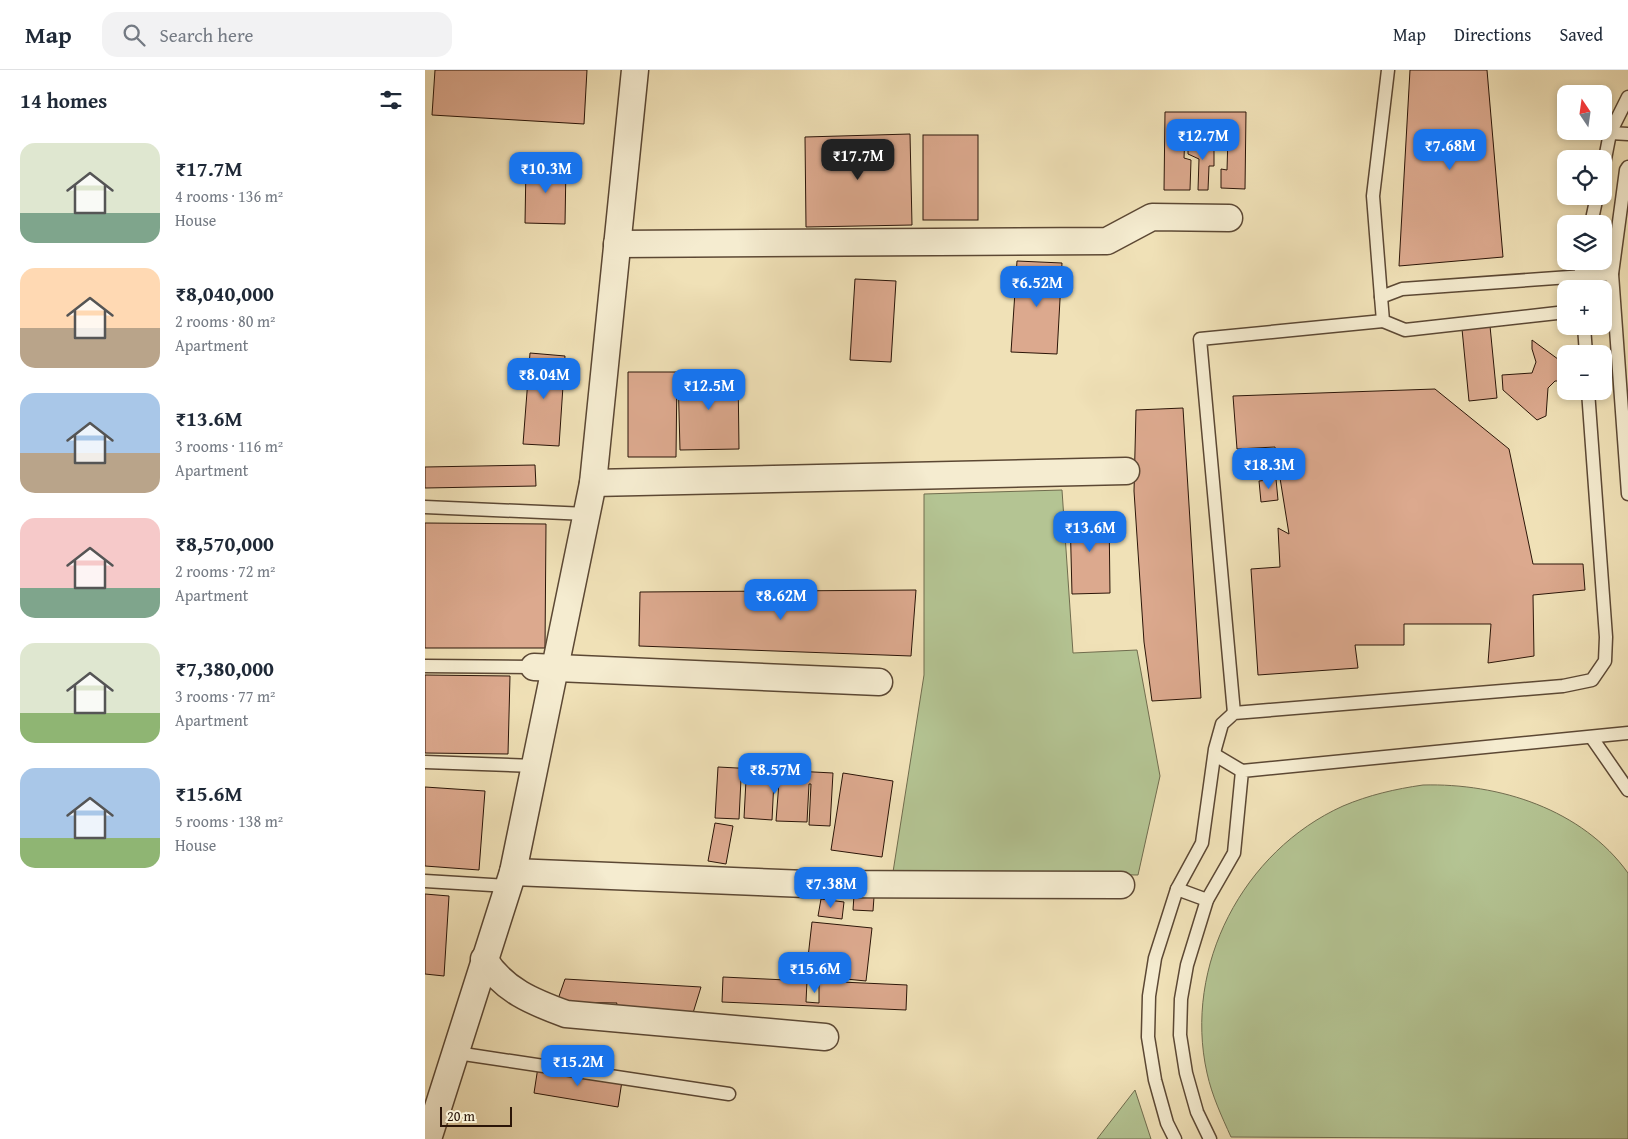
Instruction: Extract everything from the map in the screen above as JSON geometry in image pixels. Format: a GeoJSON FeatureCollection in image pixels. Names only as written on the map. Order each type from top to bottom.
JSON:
{"type":"FeatureCollection","features":[{"type":"Feature","properties":{"kind":"street"},"geometry":{"type":"LineString","coordinates":[[428,1139],[457,1053],[510,879],[535,766],[545,667],[587,514],[593,483],[635,70]]}},
{"type":"Feature","properties":{"kind":"street"},"geometry":{"type":"LineString","coordinates":[[617,244],[1107,241],[1152,217],[1229,218]]}},
{"type":"Feature","properties":{"kind":"street"},"geometry":{"type":"LineString","coordinates":[[593,483],[1126,471]]}},
{"type":"Feature","properties":{"kind":"street"},"geometry":{"type":"LineString","coordinates":[[545,667],[879,682]]}},
{"type":"Feature","properties":{"kind":"street"},"geometry":{"type":"LineString","coordinates":[[510,879],[806,884],[1121,885]]}},
{"type":"Feature","properties":{"kind":"street"},"geometry":{"type":"LineString","coordinates":[[484,960],[493,974],[504,984],[539,1004],[566,1014],[825,1038]]}},
{"type":"Feature","properties":{"kind":"lane"},"geometry":{"type":"LineString","coordinates":[[1383,321],[1373,196],[1388,70]]}},
{"type":"Feature","properties":{"kind":"lane"},"geometry":{"type":"LineString","coordinates":[[1613,129],[1628,96]]}},
{"type":"Feature","properties":{"kind":"lane"},"geometry":{"type":"LineString","coordinates":[[1613,133],[1628,134]]}},
{"type":"Feature","properties":{"kind":"lane"},"geometry":{"type":"LineString","coordinates":[[1611,280],[1628,167]]}},
{"type":"Feature","properties":{"kind":"lane"},"geometry":{"type":"LineString","coordinates":[[1589,280],[1612,274]]}},
{"type":"Feature","properties":{"kind":"lane"},"geometry":{"type":"LineString","coordinates":[[1381,297],[1402,288],[1557,283]]}},
{"type":"Feature","properties":{"kind":"lane"},"geometry":{"type":"LineString","coordinates":[[1234,713],[1200,339],[1383,321],[1405,330],[1557,313]]}},
{"type":"Feature","properties":{"kind":"lane"},"geometry":{"type":"LineString","coordinates":[[1612,335],[1628,494]]}},
{"type":"Feature","properties":{"kind":"lane"},"geometry":{"type":"LineString","coordinates":[[1175,1139],[1167,1123],[1155,1080],[1148,1037],[1149,996],[1155,958],[1177,889],[1202,843],[1215,755],[1222,724],[1234,713],[1563,686],[1592,680],[1605,661],[1606,637],[1590,400]]}},
{"type":"Feature","properties":{"kind":"lane"},"geometry":{"type":"LineString","coordinates":[[425,507],[587,514]]}},
{"type":"Feature","properties":{"kind":"lane"},"geometry":{"type":"LineString","coordinates":[[425,666],[545,667]]}},
{"type":"Feature","properties":{"kind":"lane"},"geometry":{"type":"LineString","coordinates":[[1215,755],[1242,770],[1592,738],[1628,733]]}},
{"type":"Feature","properties":{"kind":"lane"},"geometry":{"type":"LineString","coordinates":[[1592,738],[1628,790]]}},
{"type":"Feature","properties":{"kind":"lane"},"geometry":{"type":"LineString","coordinates":[[425,762],[535,766]]}},
{"type":"Feature","properties":{"kind":"lane"},"geometry":{"type":"LineString","coordinates":[[1210,1139],[1195,1104],[1186,1073],[1180,1035],[1181,999],[1187,965],[1207,900],[1234,853],[1242,770]]}},
{"type":"Feature","properties":{"kind":"lane"},"geometry":{"type":"LineString","coordinates":[[425,881],[510,879]]}},
{"type":"Feature","properties":{"kind":"lane"},"geometry":{"type":"LineString","coordinates":[[1177,889],[1207,900]]}},
{"type":"Feature","properties":{"kind":"lane"},"geometry":{"type":"LineString","coordinates":[[457,1053],[729,1094]]}},
{"type":"Feature","properties":{"kind":"green space"},"geometry":{"type":"Polygon","coordinates":[[[1062,490],[1073,653],[1137,650],[1160,776],[1138,875],[893,872],[924,675],[924,494],[1062,490]]]}},
{"type":"Feature","properties":{"kind":"green space"},"geometry":{"type":"Polygon","coordinates":[[[1423,785],[1481,789],[1537,804],[1587,832],[1609,851],[1628,873],[1628,1139],[1231,1137],[1209,1082],[1202,1033],[1204,992],[1213,953],[1229,916],[1250,882],[1276,852],[1307,826],[1353,802],[1402,788],[1423,785]]]}},
{"type":"Feature","properties":{"kind":"green space"},"geometry":{"type":"Polygon","coordinates":[[[1135,1090],[1151,1139],[1097,1139],[1135,1090]]]}},
{"type":"Feature","properties":{"kind":"building"},"geometry":{"type":"Polygon","coordinates":[[[435,70],[587,70],[584,124],[432,115],[435,70]]]}},
{"type":"Feature","properties":{"kind":"building"},"geometry":{"type":"Polygon","coordinates":[[[1410,70],[1487,70],[1503,257],[1399,266],[1410,70]]]}},
{"type":"Feature","properties":{"kind":"building"},"geometry":{"type":"Polygon","coordinates":[[[1165,112],[1246,112],[1245,189],[1221,188],[1221,169],[1227,170],[1228,136],[1185,135],[1184,158],[1191,160],[1190,190],[1164,190],[1165,112]]]}},
{"type":"Feature","properties":{"kind":"building"},"geometry":{"type":"Polygon","coordinates":[[[910,134],[912,225],[806,227],[805,137],[910,134]]]}},
{"type":"Feature","properties":{"kind":"building"},"geometry":{"type":"Polygon","coordinates":[[[923,135],[978,135],[978,220],[923,220],[923,135]]]}},
{"type":"Feature","properties":{"kind":"building"},"geometry":{"type":"Polygon","coordinates":[[[1188,142],[1214,143],[1214,166],[1209,166],[1208,190],[1198,190],[1199,159],[1188,154],[1188,142]]]}},
{"type":"Feature","properties":{"kind":"building"},"geometry":{"type":"Polygon","coordinates":[[[526,165],[566,165],[565,224],[525,223],[526,165]]]}},
{"type":"Feature","properties":{"kind":"building"},"geometry":{"type":"Polygon","coordinates":[[[1017,261],[1062,263],[1057,354],[1011,352],[1017,261]]]}},
{"type":"Feature","properties":{"kind":"building"},"geometry":{"type":"Polygon","coordinates":[[[855,279],[896,281],[891,362],[850,360],[855,279]]]}},
{"type":"Feature","properties":{"kind":"building"},"geometry":{"type":"Polygon","coordinates":[[[1490,326],[1497,398],[1469,401],[1462,329],[1490,326]]]}},
{"type":"Feature","properties":{"kind":"building"},"geometry":{"type":"Polygon","coordinates":[[[1532,340],[1557,358],[1557,381],[1548,388],[1546,416],[1537,420],[1503,390],[1502,375],[1532,373],[1536,362],[1532,349],[1532,340]]]}},
{"type":"Feature","properties":{"kind":"building"},"geometry":{"type":"Polygon","coordinates":[[[530,353],[565,356],[559,446],[523,444],[530,353]]]}},
{"type":"Feature","properties":{"kind":"building"},"geometry":{"type":"Polygon","coordinates":[[[628,372],[677,372],[676,457],[628,457],[628,372]]]}},
{"type":"Feature","properties":{"kind":"building"},"geometry":{"type":"Polygon","coordinates":[[[738,373],[739,449],[680,450],[678,374],[738,373]]]}},
{"type":"Feature","properties":{"kind":"building"},"geometry":{"type":"Polygon","coordinates":[[[1435,389],[1509,449],[1533,564],[1583,564],[1585,590],[1533,595],[1534,656],[1488,663],[1491,624],[1404,624],[1404,645],[1355,645],[1358,668],[1258,675],[1251,569],[1280,567],[1278,528],[1289,534],[1275,447],[1237,449],[1233,396],[1435,389]]]}},
{"type":"Feature","properties":{"kind":"building"},"geometry":{"type":"Polygon","coordinates":[[[1183,408],[1201,698],[1152,701],[1144,642],[1134,491],[1136,410],[1183,408]]]}},
{"type":"Feature","properties":{"kind":"building"},"geometry":{"type":"Polygon","coordinates":[[[535,465],[536,486],[425,488],[425,467],[535,465]]]}},
{"type":"Feature","properties":{"kind":"building"},"geometry":{"type":"Polygon","coordinates":[[[1276,479],[1278,500],[1261,502],[1259,481],[1276,479]]]}},
{"type":"Feature","properties":{"kind":"building"},"geometry":{"type":"Polygon","coordinates":[[[1109,513],[1110,593],[1072,594],[1070,514],[1109,513]]]}},
{"type":"Feature","properties":{"kind":"building"},"geometry":{"type":"Polygon","coordinates":[[[425,523],[546,524],[545,648],[425,648],[425,523]]]}},
{"type":"Feature","properties":{"kind":"building"},"geometry":{"type":"Polygon","coordinates":[[[916,590],[911,656],[639,646],[640,592],[916,590]]]}},
{"type":"Feature","properties":{"kind":"building"},"geometry":{"type":"Polygon","coordinates":[[[425,675],[510,676],[508,754],[425,753],[425,675]]]}},
{"type":"Feature","properties":{"kind":"building"},"geometry":{"type":"Polygon","coordinates":[[[718,767],[833,773],[830,826],[809,825],[811,784],[809,784],[807,822],[776,821],[779,782],[774,780],[772,820],[744,818],[746,780],[741,779],[739,819],[715,818],[718,767]]]}},
{"type":"Feature","properties":{"kind":"building"},"geometry":{"type":"Polygon","coordinates":[[[843,773],[893,781],[882,857],[831,850],[843,773]]]}},
{"type":"Feature","properties":{"kind":"building"},"geometry":{"type":"Polygon","coordinates":[[[425,787],[485,791],[479,870],[425,866],[425,787]]]}},
{"type":"Feature","properties":{"kind":"building"},"geometry":{"type":"Polygon","coordinates":[[[715,823],[733,826],[726,864],[708,861],[715,823]]]}},
{"type":"Feature","properties":{"kind":"building"},"geometry":{"type":"Polygon","coordinates":[[[425,894],[449,896],[444,976],[425,974],[425,894]]]}},
{"type":"Feature","properties":{"kind":"building"},"geometry":{"type":"Polygon","coordinates":[[[854,895],[874,897],[873,911],[853,910],[854,895]]]}},
{"type":"Feature","properties":{"kind":"building"},"geometry":{"type":"Polygon","coordinates":[[[821,899],[844,902],[842,919],[818,916],[821,899]]]}},
{"type":"Feature","properties":{"kind":"building"},"geometry":{"type":"Polygon","coordinates":[[[812,922],[872,928],[866,981],[806,975],[812,922]]]}},
{"type":"Feature","properties":{"kind":"building"},"geometry":{"type":"Polygon","coordinates":[[[723,977],[807,981],[806,1002],[819,1003],[819,981],[907,985],[906,1010],[722,1002],[723,977]]]}},
{"type":"Feature","properties":{"kind":"building"},"geometry":{"type":"Polygon","coordinates":[[[565,979],[701,987],[693,1013],[614,1011],[617,1003],[557,1002],[565,979]]]}},
{"type":"Feature","properties":{"kind":"building"},"geometry":{"type":"Polygon","coordinates":[[[538,1067],[622,1081],[618,1107],[534,1093],[538,1067]]]}}]}
